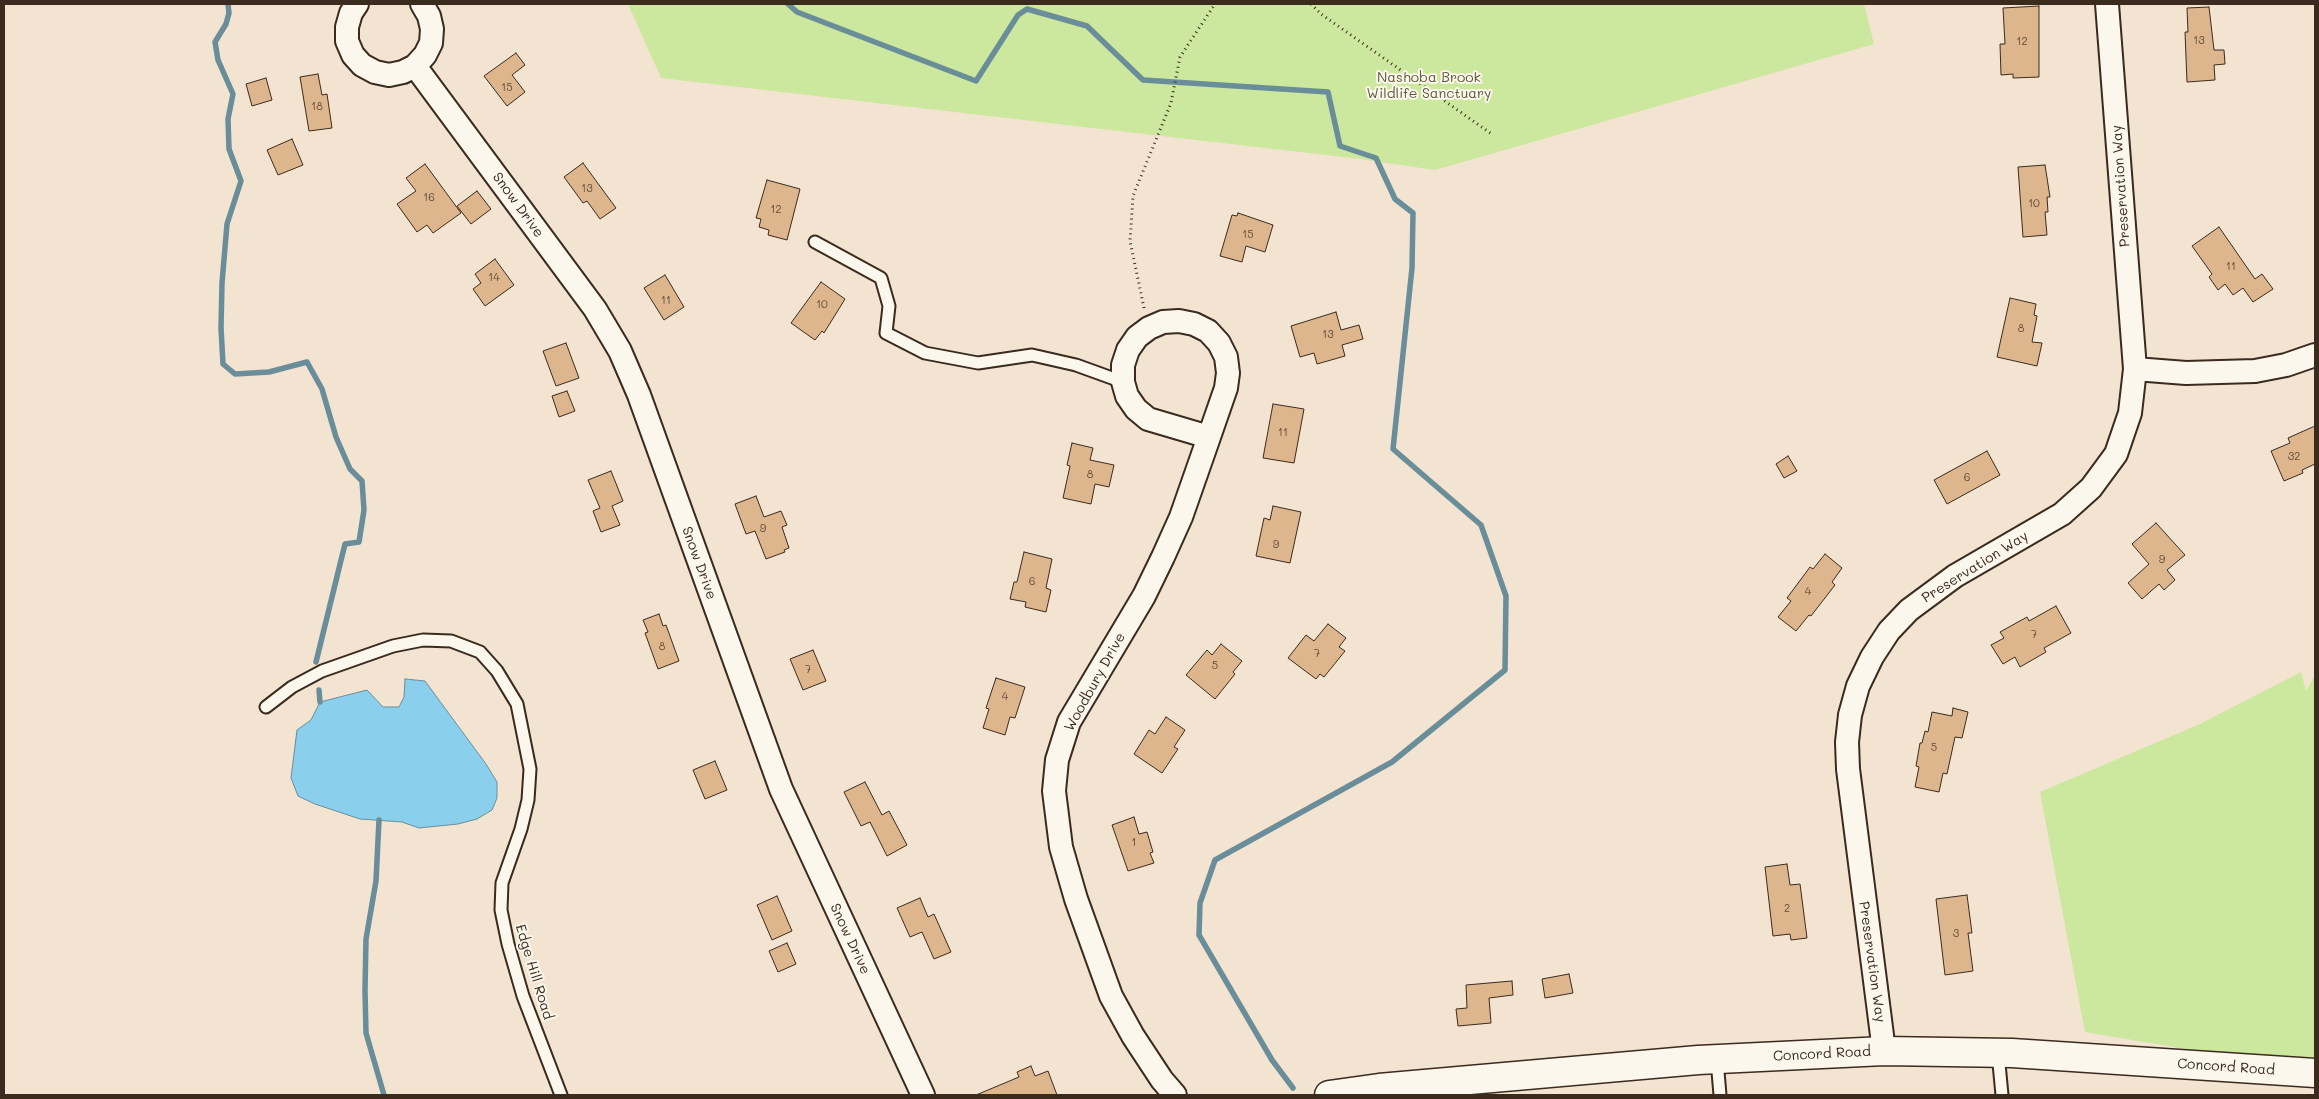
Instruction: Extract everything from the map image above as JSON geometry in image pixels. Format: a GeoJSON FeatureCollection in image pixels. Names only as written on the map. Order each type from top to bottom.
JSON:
{"type":"FeatureCollection","features":[{"type":"Feature","properties":{"kind":"main road","name":"Concord Road"},"geometry":{"type":"LineString","coordinates":[[1329,1095],[1379,1088],[1717,1060],[1884,1051],[1998,1053],[2315,1073]]}},
{"type":"Feature","properties":{"kind":"street"},"geometry":{"type":"LineString","coordinates":[[357,4],[351,13],[347,27],[348,41],[353,55],[362,65],[375,72],[389,74],[403,72],[415,66],[425,55],[431,43],[432,29],[429,16],[422,4]]}},
{"type":"Feature","properties":{"kind":"street","name":"Preservation Way"},"geometry":{"type":"LineString","coordinates":[[1884,1051],[1848,769],[1847,742],[1850,715],[1858,686],[1872,657],[1885,637],[1909,610],[1955,576],[2062,514],[2091,488],[2116,454],[2124,434],[2131,406],[2135,369],[2107,4]]}},
{"type":"Feature","properties":{"kind":"street","name":"Snow Drive"},"geometry":{"type":"LineString","coordinates":[[415,66],[595,308],[620,351],[638,395],[781,789],[923,1095]]}},
{"type":"Feature","properties":{"kind":"street","name":"Woodbury Drive"},"geometry":{"type":"LineString","coordinates":[[1175,1095],[1162,1080],[1133,1036],[1111,996],[1076,899],[1061,847],[1054,791],[1057,760],[1069,722],[1144,596],[1163,557],[1181,517],[1209,437],[1226,388],[1228,373],[1226,357],[1219,343],[1208,331],[1194,324],[1179,321],[1163,322],[1149,328],[1137,337],[1128,350],[1123,365],[1123,382],[1127,396],[1136,409],[1148,419],[1209,437]]}},
{"type":"Feature","properties":{"kind":"street"},"geometry":{"type":"LineString","coordinates":[[2135,369],[2186,373],[2255,371],[2286,365],[2315,355]]}},
{"type":"Feature","properties":{"kind":"lane"},"geometry":{"type":"LineString","coordinates":[[814,242],[881,278],[889,306],[886,333],[925,354],[978,364],[1032,355],[1076,365],[1123,382]]}},
{"type":"Feature","properties":{"kind":"lane","name":"Edge Hill Road"},"geometry":{"type":"LineString","coordinates":[[266,707],[292,687],[322,671],[393,646],[423,640],[451,640],[480,652],[497,671],[517,704],[530,769],[528,800],[521,829],[502,883],[501,910],[508,944],[523,996],[560,1095]]}},
{"type":"Feature","properties":{"kind":"lane"},"geometry":{"type":"LineString","coordinates":[[1998,1053],[2002,1095]]}},
{"type":"Feature","properties":{"kind":"lane"},"geometry":{"type":"LineString","coordinates":[[1717,1060],[1720,1095]]}},
{"type":"Feature","properties":{"kind":"path"},"geometry":{"type":"LineString","coordinates":[[1149,328],[1130,241],[1134,196],[1171,103],[1180,57],[1215,4]]}},
{"type":"Feature","properties":{"kind":"path"},"geometry":{"type":"LineString","coordinates":[[1311,4],[1321,14],[1493,135]]}},
{"type":"Feature","properties":{"kind":"green space","name":"Nashoba Brook Wildlife Sanctuary"},"geometry":{"type":"Polygon","coordinates":[[[628,4],[1864,4],[1874,44],[1435,170],[1352,158],[661,78],[628,4]]]}},
{"type":"Feature","properties":{"kind":"green space"},"geometry":{"type":"Polygon","coordinates":[[[2301,672],[2306,691],[2315,675],[2315,1057],[2228,1056],[2085,1032],[2040,792],[2200,724],[2301,672]]]}},
{"type":"Feature","properties":{"kind":"water"},"geometry":{"type":"Polygon","coordinates":[[[405,679],[425,681],[486,764],[497,782],[497,798],[492,810],[477,819],[458,824],[419,828],[402,822],[360,819],[315,804],[298,796],[291,778],[297,730],[311,720],[320,702],[367,690],[383,707],[399,707],[404,697],[405,679]]]}},
{"type":"Feature","properties":{"kind":"building"},"geometry":{"type":"Polygon","coordinates":[[[2039,6],[2039,77],[2013,78],[2013,74],[2001,75],[2000,44],[2005,44],[2003,8],[2039,6]]]}},
{"type":"Feature","properties":{"kind":"building"},"geometry":{"type":"Polygon","coordinates":[[[2209,7],[2214,50],[2224,50],[2225,64],[2214,65],[2215,80],[2187,82],[2185,32],[2188,32],[2187,8],[2209,7]]]}},
{"type":"Feature","properties":{"kind":"building"},"geometry":{"type":"Polygon","coordinates":[[[516,53],[525,65],[512,75],[525,92],[507,106],[484,76],[516,53]]]}},
{"type":"Feature","properties":{"kind":"building"},"geometry":{"type":"Polygon","coordinates":[[[318,74],[322,95],[327,94],[332,128],[309,131],[300,77],[318,74]]]}},
{"type":"Feature","properties":{"kind":"building"},"geometry":{"type":"Polygon","coordinates":[[[266,78],[272,100],[252,106],[246,84],[266,78]]]}},
{"type":"Feature","properties":{"kind":"building"},"geometry":{"type":"Polygon","coordinates":[[[292,139],[303,165],[278,175],[267,150],[292,139]]]}},
{"type":"Feature","properties":{"kind":"building"},"geometry":{"type":"Polygon","coordinates":[[[583,163],[616,208],[600,219],[587,201],[583,203],[564,177],[583,163]]]}},
{"type":"Feature","properties":{"kind":"building"},"geometry":{"type":"Polygon","coordinates":[[[425,164],[461,213],[433,233],[427,225],[417,232],[397,204],[416,191],[406,178],[425,164]]]}},
{"type":"Feature","properties":{"kind":"building"},"geometry":{"type":"Polygon","coordinates":[[[2045,165],[2050,197],[2047,197],[2048,212],[2045,212],[2047,235],[2023,237],[2018,167],[2045,165]]]}},
{"type":"Feature","properties":{"kind":"building"},"geometry":{"type":"Polygon","coordinates":[[[767,180],[800,189],[787,240],[768,235],[769,230],[759,227],[761,219],[756,218],[767,180]]]}},
{"type":"Feature","properties":{"kind":"building"},"geometry":{"type":"Polygon","coordinates":[[[477,191],[491,209],[471,224],[457,206],[477,191]]]}},
{"type":"Feature","properties":{"kind":"building"},"geometry":{"type":"Polygon","coordinates":[[[1238,213],[1273,225],[1265,252],[1246,246],[1242,262],[1220,256],[1232,215],[1237,216],[1238,213]]]}},
{"type":"Feature","properties":{"kind":"building"},"geometry":{"type":"Polygon","coordinates":[[[2219,227],[2255,279],[2262,274],[2273,289],[2253,302],[2243,288],[2233,295],[2225,284],[2218,290],[2209,277],[2212,274],[2192,246],[2219,227]]]}},
{"type":"Feature","properties":{"kind":"building"},"geometry":{"type":"Polygon","coordinates":[[[495,259],[514,285],[485,306],[473,289],[481,283],[475,274],[495,259]]]}},
{"type":"Feature","properties":{"kind":"building"},"geometry":{"type":"Polygon","coordinates":[[[665,275],[684,307],[664,320],[644,288],[665,275]]]}},
{"type":"Feature","properties":{"kind":"building"},"geometry":{"type":"Polygon","coordinates":[[[821,282],[845,299],[824,333],[822,331],[815,340],[791,323],[821,282]]]}},
{"type":"Feature","properties":{"kind":"building"},"geometry":{"type":"Polygon","coordinates":[[[2010,298],[2036,304],[2034,315],[2037,316],[2032,342],[2042,343],[2037,366],[1997,357],[2010,298]]]}},
{"type":"Feature","properties":{"kind":"building"},"geometry":{"type":"Polygon","coordinates":[[[1336,312],[1341,330],[1359,325],[1363,339],[1342,345],[1345,356],[1317,364],[1314,353],[1300,357],[1291,326],[1336,312]]]}},
{"type":"Feature","properties":{"kind":"building"},"geometry":{"type":"Polygon","coordinates":[[[566,343],[579,378],[556,386],[543,351],[566,343]]]}},
{"type":"Feature","properties":{"kind":"building"},"geometry":{"type":"Polygon","coordinates":[[[567,391],[575,411],[559,417],[552,396],[567,391]]]}},
{"type":"Feature","properties":{"kind":"building"},"geometry":{"type":"Polygon","coordinates":[[[1273,404],[1304,409],[1294,463],[1263,458],[1273,404]]]}},
{"type":"Feature","properties":{"kind":"building"},"geometry":{"type":"Polygon","coordinates":[[[2315,426],[2315,464],[2302,470],[2303,473],[2284,481],[2271,451],[2290,443],[2288,438],[2315,426]]]}},
{"type":"Feature","properties":{"kind":"building"},"geometry":{"type":"Polygon","coordinates":[[[1072,443],[1093,448],[1090,460],[1114,465],[1109,487],[1095,484],[1091,504],[1063,498],[1070,466],[1067,465],[1072,443]]]}},
{"type":"Feature","properties":{"kind":"building"},"geometry":{"type":"Polygon","coordinates":[[[1987,451],[2000,475],[1947,504],[1934,480],[1987,451]]]}},
{"type":"Feature","properties":{"kind":"building"},"geometry":{"type":"Polygon","coordinates":[[[1788,456],[1797,471],[1784,478],[1776,464],[1788,456]]]}},
{"type":"Feature","properties":{"kind":"building"},"geometry":{"type":"Polygon","coordinates":[[[611,471],[623,501],[612,506],[620,525],[601,532],[593,511],[600,508],[588,480],[611,471]]]}},
{"type":"Feature","properties":{"kind":"building"},"geometry":{"type":"Polygon","coordinates":[[[756,496],[764,517],[781,511],[787,525],[782,527],[789,548],[784,550],[785,552],[766,559],[755,531],[746,534],[735,504],[756,496]]]}},
{"type":"Feature","properties":{"kind":"building"},"geometry":{"type":"Polygon","coordinates":[[[1273,506],[1301,512],[1290,563],[1256,556],[1264,518],[1270,520],[1273,506]]]}},
{"type":"Feature","properties":{"kind":"building"},"geometry":{"type":"Polygon","coordinates":[[[2156,523],[2185,555],[2167,570],[2175,580],[2164,590],[2159,584],[2142,599],[2128,583],[2149,564],[2132,544],[2156,523]]]}},
{"type":"Feature","properties":{"kind":"building"},"geometry":{"type":"Polygon","coordinates":[[[1024,552],[1052,559],[1046,588],[1051,590],[1046,612],[1025,607],[1026,602],[1010,599],[1014,582],[1017,582],[1024,552]]]}},
{"type":"Feature","properties":{"kind":"building"},"geometry":{"type":"Polygon","coordinates":[[[1825,554],[1842,568],[1832,582],[1835,585],[1811,616],[1809,615],[1796,631],[1778,617],[1791,601],[1787,598],[1810,567],[1813,569],[1825,554]]]}},
{"type":"Feature","properties":{"kind":"building"},"geometry":{"type":"Polygon","coordinates":[[[2056,606],[2071,633],[2044,648],[2046,652],[2020,667],[2015,657],[2003,664],[1991,645],[2004,638],[2000,632],[2027,617],[2029,621],[2056,606]]]}},
{"type":"Feature","properties":{"kind":"building"},"geometry":{"type":"Polygon","coordinates":[[[659,614],[663,626],[666,625],[679,661],[658,669],[645,633],[648,632],[643,620],[659,614]]]}},
{"type":"Feature","properties":{"kind":"building"},"geometry":{"type":"Polygon","coordinates":[[[1328,624],[1346,638],[1339,647],[1345,651],[1324,677],[1320,674],[1316,679],[1288,658],[1306,635],[1314,641],[1328,624]]]}},
{"type":"Feature","properties":{"kind":"building"},"geometry":{"type":"Polygon","coordinates":[[[1221,644],[1242,661],[1233,672],[1235,674],[1215,699],[1186,675],[1207,650],[1212,655],[1221,644]]]}},
{"type":"Feature","properties":{"kind":"building"},"geometry":{"type":"Polygon","coordinates":[[[813,650],[826,681],[803,690],[790,659],[813,650]]]}},
{"type":"Feature","properties":{"kind":"building"},"geometry":{"type":"Polygon","coordinates":[[[996,678],[1025,687],[1015,718],[1010,717],[1005,735],[983,728],[989,709],[986,708],[996,678]]]}},
{"type":"Feature","properties":{"kind":"building"},"geometry":{"type":"Polygon","coordinates":[[[1953,708],[1968,712],[1962,738],[1955,737],[1947,774],[1943,773],[1939,792],[1915,787],[1919,767],[1916,766],[1920,743],[1922,743],[1925,731],[1928,732],[1932,712],[1952,716],[1953,708]]]}},
{"type":"Feature","properties":{"kind":"building"},"geometry":{"type":"Polygon","coordinates":[[[1166,717],[1185,730],[1174,747],[1178,749],[1162,773],[1134,754],[1149,730],[1155,734],[1166,717]]]}},
{"type":"Feature","properties":{"kind":"building"},"geometry":{"type":"Polygon","coordinates":[[[715,761],[727,790],[705,799],[693,770],[715,761]]]}},
{"type":"Feature","properties":{"kind":"building"},"geometry":{"type":"Polygon","coordinates":[[[865,782],[882,815],[889,811],[907,845],[887,856],[870,822],[861,826],[844,792],[865,782]]]}},
{"type":"Feature","properties":{"kind":"building"},"geometry":{"type":"Polygon","coordinates":[[[1134,817],[1139,834],[1147,832],[1153,852],[1150,853],[1154,863],[1128,871],[1112,825],[1134,817]]]}},
{"type":"Feature","properties":{"kind":"building"},"geometry":{"type":"Polygon","coordinates":[[[1787,864],[1790,885],[1800,884],[1807,938],[1791,940],[1790,934],[1773,936],[1765,867],[1787,864]]]}},
{"type":"Feature","properties":{"kind":"building"},"geometry":{"type":"Polygon","coordinates":[[[1967,895],[1972,933],[1968,933],[1973,971],[1945,975],[1936,899],[1967,895]]]}},
{"type":"Feature","properties":{"kind":"building"},"geometry":{"type":"Polygon","coordinates":[[[777,896],[792,931],[772,940],[757,905],[777,896]]]}},
{"type":"Feature","properties":{"kind":"building"},"geometry":{"type":"Polygon","coordinates":[[[920,898],[928,917],[934,914],[951,952],[934,959],[922,932],[910,937],[897,908],[920,898]]]}},
{"type":"Feature","properties":{"kind":"building"},"geometry":{"type":"Polygon","coordinates":[[[787,943],[796,964],[778,972],[769,951],[787,943]]]}},
{"type":"Feature","properties":{"kind":"building"},"geometry":{"type":"Polygon","coordinates":[[[1569,974],[1573,993],[1545,998],[1542,979],[1569,974]]]}},
{"type":"Feature","properties":{"kind":"building"},"geometry":{"type":"Polygon","coordinates":[[[1512,981],[1513,995],[1489,998],[1491,1023],[1458,1026],[1456,1009],[1467,1008],[1466,985],[1512,981]]]}},
{"type":"Feature","properties":{"kind":"building"},"geometry":{"type":"Polygon","coordinates":[[[1031,1066],[1035,1076],[1048,1071],[1057,1095],[976,1095],[1019,1077],[1017,1072],[1031,1066]]]}},
{"type":"Feature","properties":{"kind":"waterway"},"geometry":{"type":"LineString","coordinates":[[228,4],[229,13],[226,24],[215,42],[218,60],[233,94],[228,119],[229,149],[241,181],[227,224],[222,283],[221,328],[223,364],[235,374],[269,372],[307,362],[322,389],[336,437],[350,469],[362,481],[364,510],[359,542],[345,544],[316,662]]}},
{"type":"Feature","properties":{"kind":"waterway"},"geometry":{"type":"LineString","coordinates":[[788,4],[797,12],[976,81],[1018,15],[1027,9],[1087,26],[1143,80],[1328,92],[1340,146],[1376,158],[1395,199],[1413,213],[1412,268],[1393,449],[1481,525],[1506,596],[1505,670],[1392,762],[1215,860],[1200,903],[1199,935],[1272,1060],[1293,1088]]}},
{"type":"Feature","properties":{"kind":"waterway"},"geometry":{"type":"LineString","coordinates":[[319,690],[320,702]]}},
{"type":"Feature","properties":{"kind":"waterway"},"geometry":{"type":"LineString","coordinates":[[379,820],[376,881],[366,939],[365,990],[366,1033],[384,1095]]}}]}
